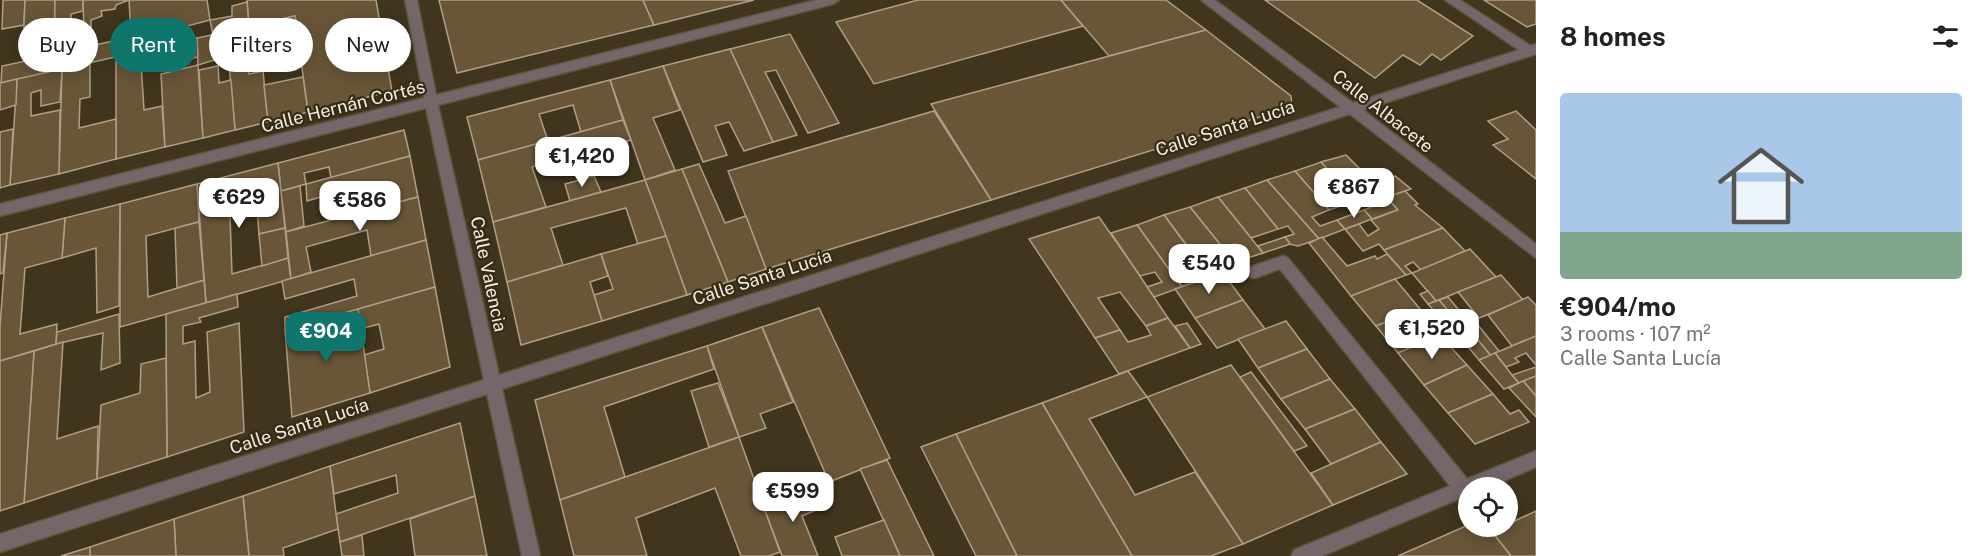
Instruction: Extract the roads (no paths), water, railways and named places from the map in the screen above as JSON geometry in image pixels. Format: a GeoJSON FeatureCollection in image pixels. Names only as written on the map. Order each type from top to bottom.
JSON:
{"type":"FeatureCollection","features":[{"type":"Feature","properties":{"kind":"street","name":"Calle Valencia"},"geometry":{"type":"LineString","coordinates":[[411,0],[430,102],[531,556]]}},
{"type":"Feature","properties":{"kind":"street","name":"Calle Hernán Cortés"},"geometry":{"type":"LineString","coordinates":[[0,210],[833,0]]}},
{"type":"Feature","properties":{"kind":"street","name":"Calle Albacete"},"geometry":{"type":"LineString","coordinates":[[1207,0],[1351,108],[1536,252]]}},
{"type":"Feature","properties":{"kind":"street"},"geometry":{"type":"LineString","coordinates":[[1451,0],[1533,50]]}},
{"type":"Feature","properties":{"kind":"street","name":"Calle Santa Lucía"},"geometry":{"type":"LineString","coordinates":[[0,543],[1533,50]]}},
{"type":"Feature","properties":{"kind":"street"},"geometry":{"type":"LineString","coordinates":[[1255,272],[1283,262],[1458,482]]}},
{"type":"Feature","properties":{"kind":"street"},"geometry":{"type":"LineString","coordinates":[[1491,477],[1536,459]]}},
{"type":"Feature","properties":{"kind":"street"},"geometry":{"type":"LineString","coordinates":[[1300,556],[1458,490]]}}]}
